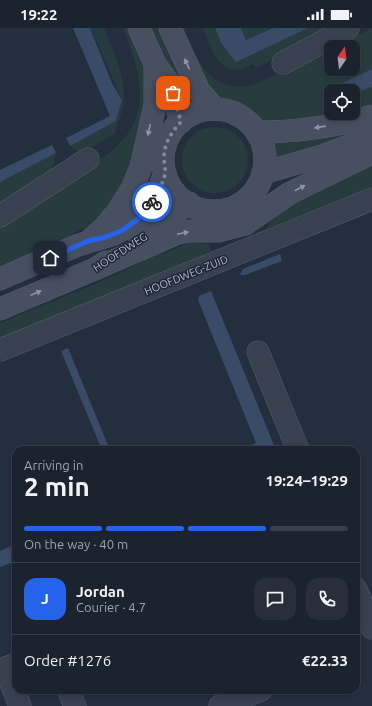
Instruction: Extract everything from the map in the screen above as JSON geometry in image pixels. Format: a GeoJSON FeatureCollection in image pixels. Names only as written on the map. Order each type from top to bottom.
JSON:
{"type":"FeatureCollection","features":[{"type":"Feature","properties":{"kind":"main road"},"geometry":{"type":"LineString","coordinates":[[139,28],[156,64],[170,85],[181,122]]}},
{"type":"Feature","properties":{"kind":"main road"},"geometry":{"type":"LineString","coordinates":[[170,28],[200,91],[215,109]]}},
{"type":"Feature","properties":{"kind":"main road"},"geometry":{"type":"LineString","coordinates":[[88,241],[104,228],[118,211],[132,189],[141,167],[154,106],[156,64]]}},
{"type":"Feature","properties":{"kind":"main road"},"geometry":{"type":"LineString","coordinates":[[215,109],[227,110],[239,115],[249,122],[257,132],[265,152],[263,173],[259,184],[252,194],[242,202],[232,207],[220,210],[208,210],[189,203],[181,198],[173,189],[165,172],[164,158],[166,145],[172,132],[181,122],[196,112],[215,109]]}},
{"type":"Feature","properties":{"kind":"main road"},"geometry":{"type":"LineString","coordinates":[[257,132],[296,130],[326,126],[372,116]]}},
{"type":"Feature","properties":{"kind":"main road"},"geometry":{"type":"LineString","coordinates":[[263,173],[325,155],[372,137]]}},
{"type":"Feature","properties":{"kind":"main road"},"geometry":{"type":"LineString","coordinates":[[95,269],[178,233],[191,231],[219,231],[245,224],[290,193],[372,153]]}},
{"type":"Feature","properties":{"kind":"main road","name":"HOOFDWEG"},"geometry":{"type":"LineString","coordinates":[[0,279],[88,241],[106,237],[138,219],[160,190],[165,172]]}},
{"type":"Feature","properties":{"kind":"main road","name":"HOOFDWEG"},"geometry":{"type":"LineString","coordinates":[[0,308],[95,269],[153,231],[189,203]]}},
{"type":"Feature","properties":{"kind":"street"},"geometry":{"type":"LineString","coordinates":[[283,63],[348,28]]}},
{"type":"Feature","properties":{"kind":"street"},"geometry":{"type":"LineString","coordinates":[[0,216],[88,159]]}},
{"type":"Feature","properties":{"kind":"street","name":"HOOFDWEG-ZUID"},"geometry":{"type":"LineString","coordinates":[[0,350],[372,199]]}},
{"type":"Feature","properties":{"kind":"street"},"geometry":{"type":"LineString","coordinates":[[258,352],[296,446]]}},
{"type":"Feature","properties":{"kind":"street"},"geometry":{"type":"LineString","coordinates":[[360,599],[372,628]]}},
{"type":"Feature","properties":{"kind":"street"},"geometry":{"type":"LineString","coordinates":[[12,665],[5,668],[12,686]]}},
{"type":"Feature","properties":{"kind":"street"},"geometry":{"type":"LineString","coordinates":[[15,694],[20,706]]}},
{"type":"Feature","properties":{"kind":"street"},"geometry":{"type":"LineString","coordinates":[[70,694],[75,706]]}},
{"type":"Feature","properties":{"kind":"street"},"geometry":{"type":"LineString","coordinates":[[220,706],[251,694]]}},
{"type":"Feature","properties":{"kind":"green space"},"geometry":{"type":"Polygon","coordinates":[[[91,28],[104,28],[119,66],[122,77],[124,97],[123,106],[115,133],[81,154],[70,146],[116,121],[122,100],[91,28]]]}},
{"type":"Feature","properties":{"kind":"green space"},"geometry":{"type":"Polygon","coordinates":[[[123,28],[127,28],[144,70],[148,92],[134,165],[105,214],[91,224],[56,243],[0,266],[0,225],[86,175],[90,167],[112,151],[124,139],[133,125],[137,113],[140,89],[132,51],[123,28]]]}},
{"type":"Feature","properties":{"kind":"green space"},"geometry":{"type":"Polygon","coordinates":[[[152,28],[164,28],[199,102],[184,108],[182,98],[152,28]]]}},
{"type":"Feature","properties":{"kind":"green space"},"geometry":{"type":"Polygon","coordinates":[[[177,28],[184,28],[195,53],[209,74],[228,86],[241,87],[256,84],[324,52],[324,76],[357,76],[340,84],[324,84],[324,119],[303,123],[275,123],[258,118],[241,107],[219,97],[211,91],[193,67],[177,28]]]}},
{"type":"Feature","properties":{"kind":"green space"},"geometry":{"type":"Polygon","coordinates":[[[203,28],[215,28],[221,43],[236,61],[308,28],[332,28],[256,68],[253,64],[236,70],[229,69],[214,54],[203,28]]]}},
{"type":"Feature","properties":{"kind":"green space"},"geometry":{"type":"Polygon","coordinates":[[[241,28],[273,28],[246,40],[241,28]]]}},
{"type":"Feature","properties":{"kind":"green space"},"geometry":{"type":"Polygon","coordinates":[[[372,28],[372,69],[360,75],[360,40],[349,40],[372,28]]]}},
{"type":"Feature","properties":{"kind":"green space"},"geometry":{"type":"Polygon","coordinates":[[[372,87],[372,108],[360,112],[360,91],[372,87]]]}},
{"type":"Feature","properties":{"kind":"green space"},"geometry":{"type":"Polygon","coordinates":[[[215,127],[228,129],[238,137],[246,147],[248,160],[246,173],[238,183],[228,191],[215,193],[202,191],[192,183],[184,173],[182,160],[184,147],[192,137],[202,129],[215,127]]]}},
{"type":"Feature","properties":{"kind":"green space"},"geometry":{"type":"Polygon","coordinates":[[[345,129],[372,132],[274,159],[271,141],[345,129]]]}},
{"type":"Feature","properties":{"kind":"green space"},"geometry":{"type":"Polygon","coordinates":[[[56,153],[51,173],[0,206],[0,182],[56,153]]]}},
{"type":"Feature","properties":{"kind":"green space"},"geometry":{"type":"Polygon","coordinates":[[[372,160],[372,186],[266,229],[273,215],[372,160]]]}},
{"type":"Feature","properties":{"kind":"green space"},"geometry":{"type":"Polygon","coordinates":[[[189,243],[208,244],[212,251],[163,273],[0,340],[0,323],[121,273],[158,252],[160,255],[189,243]]]}},
{"type":"Feature","properties":{"kind":"water"},"geometry":{"type":"Polygon","coordinates":[[[73,28],[90,28],[112,83],[122,100],[116,121],[70,146],[66,138],[110,116],[73,28]]]}},
{"type":"Feature","properties":{"kind":"water"},"geometry":{"type":"Polygon","coordinates":[[[215,28],[241,28],[246,40],[273,28],[308,28],[236,62],[221,43],[215,28]]]}},
{"type":"Feature","properties":{"kind":"water"},"geometry":{"type":"Polygon","coordinates":[[[372,69],[372,87],[360,91],[360,84],[340,84],[360,76],[372,69]]]}},
{"type":"Feature","properties":{"kind":"water"},"geometry":{"type":"Polygon","coordinates":[[[52,145],[56,153],[0,182],[0,170],[52,145]]]}},
{"type":"Feature","properties":{"kind":"water"},"geometry":{"type":"Polygon","coordinates":[[[280,254],[282,261],[245,275],[240,275],[243,269],[280,254]]]}},
{"type":"Feature","properties":{"kind":"water"},"geometry":{"type":"Polygon","coordinates":[[[211,291],[274,446],[249,446],[256,443],[198,300],[199,296],[211,291]]]}},
{"type":"Feature","properties":{"kind":"water"},"geometry":{"type":"Polygon","coordinates":[[[68,348],[108,446],[100,446],[61,351],[68,348]]]}},
{"type":"Feature","properties":{"kind":"water"},"geometry":{"type":"Polygon","coordinates":[[[12,546],[12,562],[0,567],[0,551],[12,546]]]}},
{"type":"Feature","properties":{"kind":"way so far"},"geometry":{"type":"LineString","coordinates":[[152,202],[160,190],[165,172],[164,152],[168,138],[181,122],[173,93]]}},
{"type":"Feature","properties":{"kind":"route"},"geometry":{"type":"LineString","coordinates":[[50,258],[88,241],[106,237],[123,230],[138,219],[152,202]]}}]}
